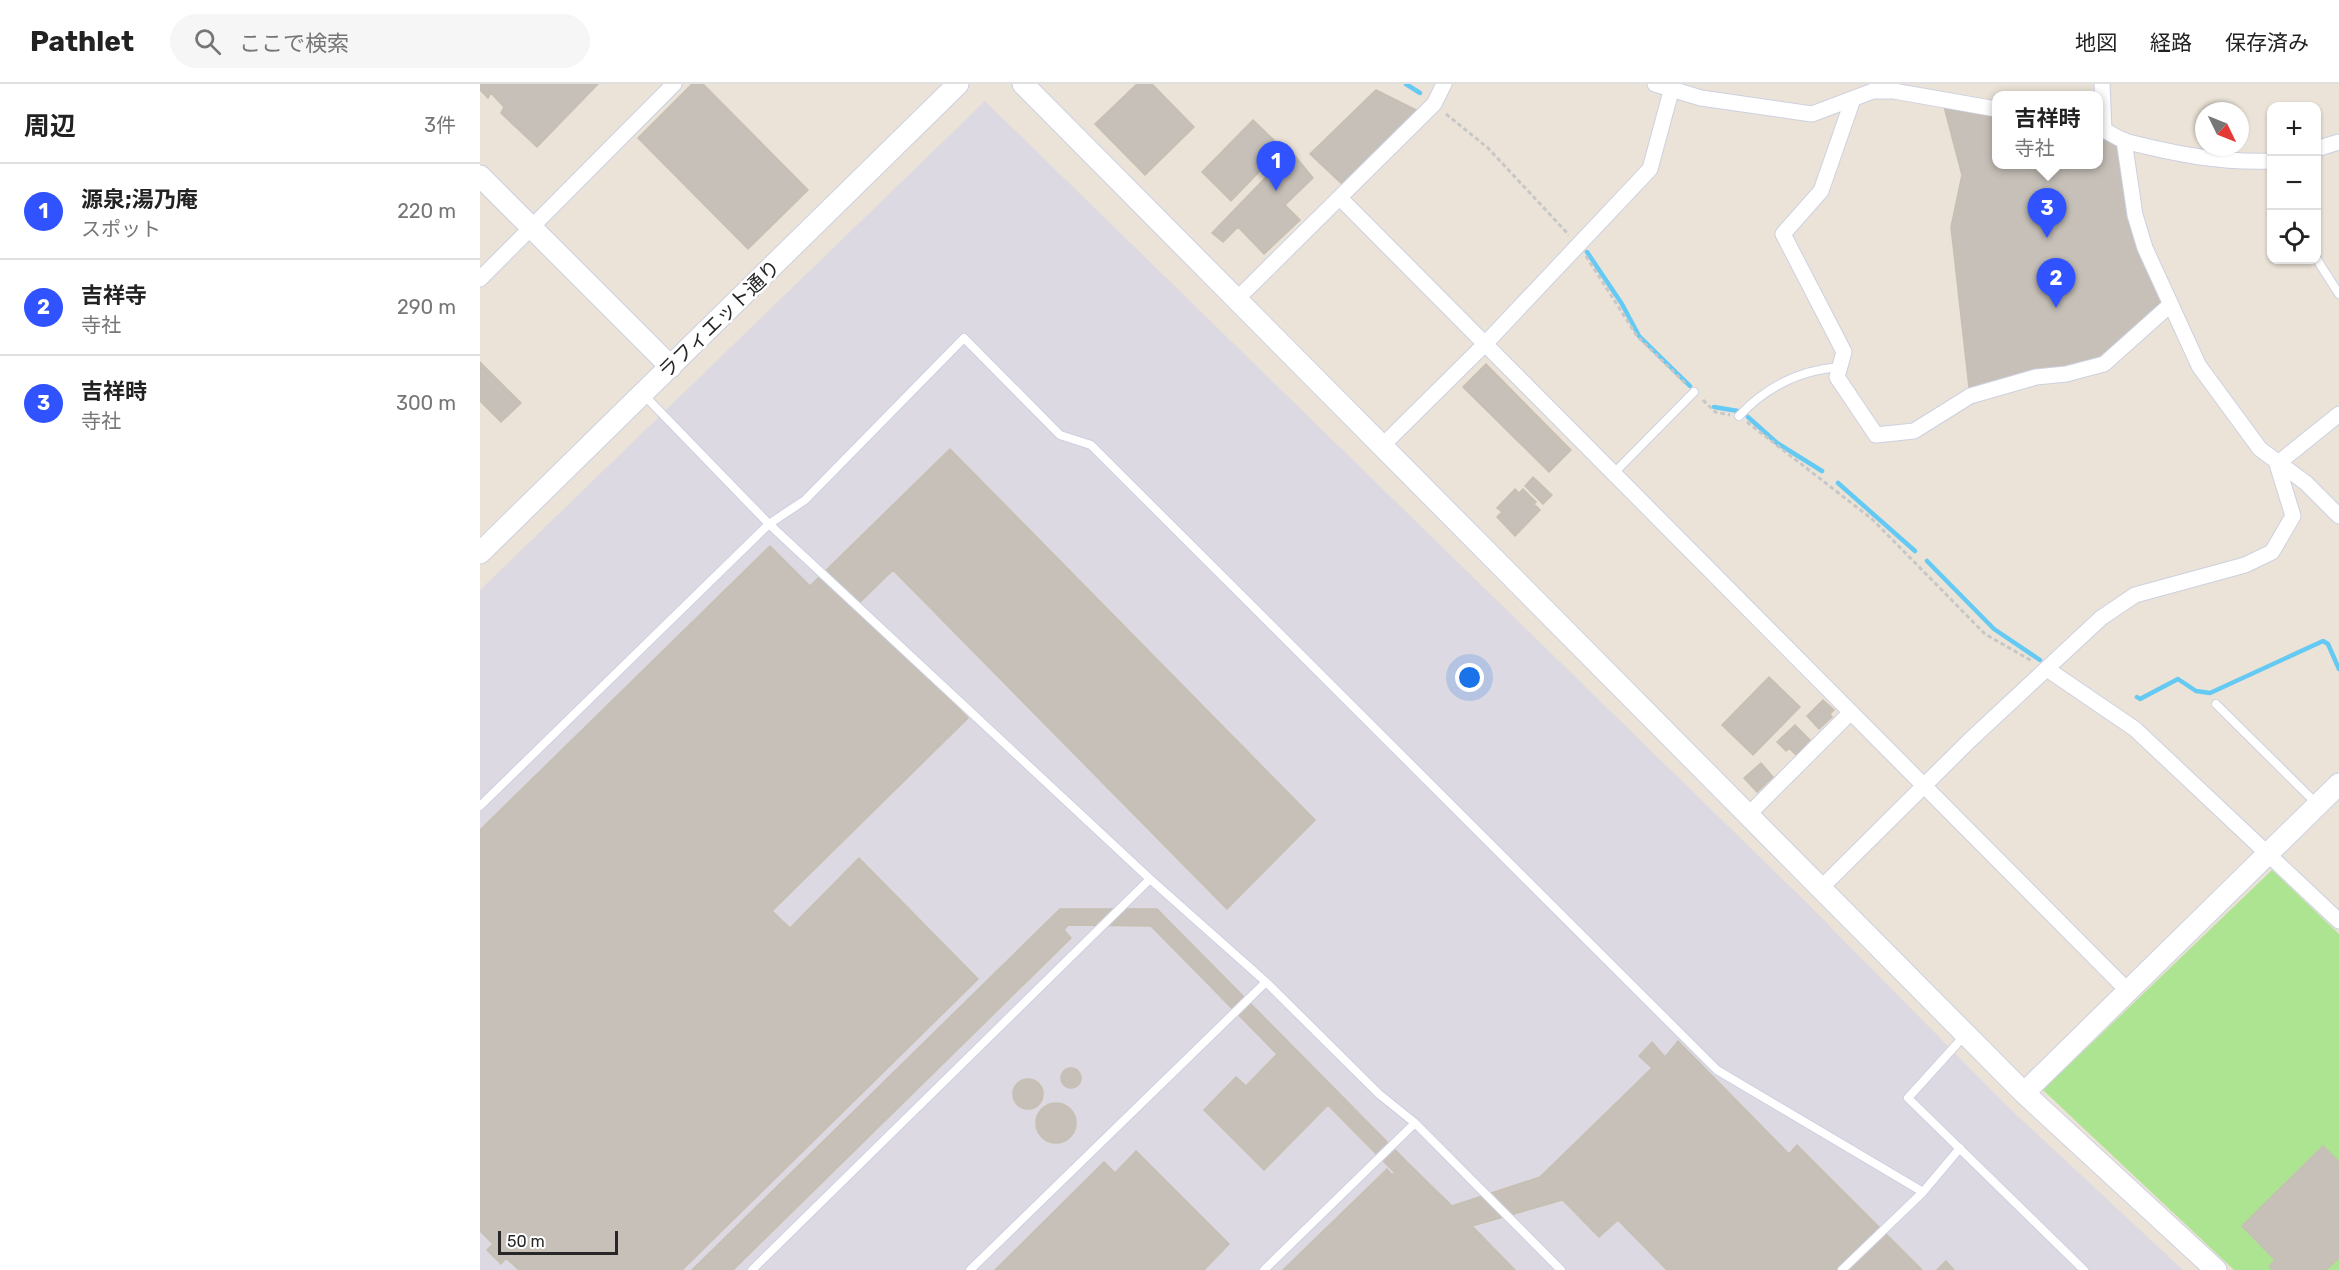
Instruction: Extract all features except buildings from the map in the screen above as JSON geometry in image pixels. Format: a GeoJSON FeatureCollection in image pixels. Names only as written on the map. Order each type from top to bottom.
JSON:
{"type":"FeatureCollection","features":[{"type":"Feature","properties":{"kind":"street"},"geometry":{"type":"LineString","coordinates":[[480,279],[674,84]]}},
{"type":"Feature","properties":{"kind":"street","name":"ラフィエット通り"},"geometry":{"type":"LineString","coordinates":[[480,553],[958,84]]}},
{"type":"Feature","properties":{"kind":"street"},"geometry":{"type":"LineString","coordinates":[[1023,84],[2025,1093],[2216,1270]]}},
{"type":"Feature","properties":{"kind":"street"},"geometry":{"type":"LineString","coordinates":[[1237,299],[1434,104],[1444,84]]}},
{"type":"Feature","properties":{"kind":"street"},"geometry":{"type":"LineString","coordinates":[[1655,84],[1672,87],[1701,98],[1812,114],[1853,99],[1872,87],[1992,108]]}},
{"type":"Feature","properties":{"kind":"street"},"geometry":{"type":"LineString","coordinates":[[1383,446],[1580,246],[1650,169],[1672,87]]}},
{"type":"Feature","properties":{"kind":"street"},"geometry":{"type":"LineString","coordinates":[[1853,99],[1821,191],[1783,234],[1844,352],[1837,377],[1876,435],[1914,431],[1970,396],[2036,377],[2066,374],[2104,364],[2170,305]]}},
{"type":"Feature","properties":{"kind":"street"},"geometry":{"type":"LineString","coordinates":[[2103,130],[2124,141],[2190,158],[2234,162],[2267,161]]}},
{"type":"Feature","properties":{"kind":"street"},"geometry":{"type":"LineString","coordinates":[[2124,141],[2135,215],[2145,248],[2199,366],[2260,449],[2277,464],[2306,483],[2339,516]]}},
{"type":"Feature","properties":{"kind":"street"},"geometry":{"type":"LineString","coordinates":[[2321,147],[2339,141]]}},
{"type":"Feature","properties":{"kind":"street"},"geometry":{"type":"LineString","coordinates":[[480,176],[670,367]]}},
{"type":"Feature","properties":{"kind":"street"},"geometry":{"type":"LineString","coordinates":[[1340,198],[2128,991]]}},
{"type":"Feature","properties":{"kind":"street"},"geometry":{"type":"LineString","coordinates":[[2277,464],[2339,414]]}},
{"type":"Feature","properties":{"kind":"street"},"geometry":{"type":"LineString","coordinates":[[1822,887],[1925,785],[2101,618],[2135,595],[2245,565],[2272,552],[2293,516],[2277,464]]}},
{"type":"Feature","properties":{"kind":"street"},"geometry":{"type":"LineString","coordinates":[[2047,669],[2135,729],[2339,921]]}},
{"type":"Feature","properties":{"kind":"street"},"geometry":{"type":"LineString","coordinates":[[1749,814],[1851,712]]}},
{"type":"Feature","properties":{"kind":"street"},"geometry":{"type":"LineString","coordinates":[[2025,1093],[2339,784]]}},
{"type":"Feature","properties":{"kind":"lane"},"geometry":{"type":"LineString","coordinates":[[2320,264],[2339,294]]}},
{"type":"Feature","properties":{"kind":"lane"},"geometry":{"type":"LineString","coordinates":[[480,806],[769,524],[805,500],[964,338],[1060,435],[1092,445],[1717,1070],[1923,1192]]}},
{"type":"Feature","properties":{"kind":"lane"},"geometry":{"type":"LineString","coordinates":[[1739,416],[1750,405],[1789,378],[1819,369],[1840,367]]}},
{"type":"Feature","properties":{"kind":"lane"},"geometry":{"type":"LineString","coordinates":[[1614,473],[1694,392]]}},
{"type":"Feature","properties":{"kind":"lane"},"geometry":{"type":"LineString","coordinates":[[642,393],[769,524],[1150,879],[1266,982],[1379,1094],[1415,1123],[1561,1270]]}},
{"type":"Feature","properties":{"kind":"lane"},"geometry":{"type":"LineString","coordinates":[[2216,704],[2318,805]]}},
{"type":"Feature","properties":{"kind":"lane"},"geometry":{"type":"LineString","coordinates":[[752,1270],[1150,879]]}},
{"type":"Feature","properties":{"kind":"lane"},"geometry":{"type":"LineString","coordinates":[[970,1270],[1266,982]]}},
{"type":"Feature","properties":{"kind":"lane"},"geometry":{"type":"LineString","coordinates":[[1966,1033],[1908,1098],[2084,1270]]}},
{"type":"Feature","properties":{"kind":"lane"},"geometry":{"type":"LineString","coordinates":[[1264,1270],[1415,1123]]}},
{"type":"Feature","properties":{"kind":"lane"},"geometry":{"type":"LineString","coordinates":[[1842,1270],[1923,1192],[1960,1148]]}},
{"type":"Feature","properties":{"kind":"path"},"geometry":{"type":"LineString","coordinates":[[1434,104],[1488,148],[1580,246],[1637,336],[1715,412],[1739,416],[1872,519],[1985,634],[2047,669]]}},
{"type":"Feature","properties":{"kind":"shaded area"},"geometry":{"type":"Polygon","coordinates":[[[985,101],[1806,902],[2007,1106],[2183,1270],[480,1270],[480,590],[985,101]]]}},
{"type":"Feature","properties":{"kind":"green space"},"geometry":{"type":"Polygon","coordinates":[[[2272,870],[2339,934],[2339,1270],[2234,1270],[2043,1090],[2272,870]]]}},
{"type":"Feature","properties":{"kind":"waterway"},"geometry":{"type":"LineString","coordinates":[[1406,84],[1420,93]]}},
{"type":"Feature","properties":{"kind":"waterway"},"geometry":{"type":"LineString","coordinates":[[1587,252],[1622,304],[1639,336],[1690,386]]}},
{"type":"Feature","properties":{"kind":"waterway"},"geometry":{"type":"LineString","coordinates":[[1714,407],[1738,411]]}},
{"type":"Feature","properties":{"kind":"waterway"},"geometry":{"type":"LineString","coordinates":[[1748,417],[1777,443],[1822,471]]}},
{"type":"Feature","properties":{"kind":"waterway"},"geometry":{"type":"LineString","coordinates":[[1838,483],[1915,551]]}},
{"type":"Feature","properties":{"kind":"waterway"},"geometry":{"type":"LineString","coordinates":[[1927,561],[1994,629],[2040,660]]}},
{"type":"Feature","properties":{"kind":"waterway"},"geometry":{"type":"LineString","coordinates":[[2137,697],[2140,699],[2178,679],[2196,691],[2210,693],[2323,641],[2328,644],[2339,669]]}},
{"type":"Feature","properties":{"kind":"place","name":"源泉;湯乃庵"},"geometry":{"type":"Point","coordinates":[1276,191]}},
{"type":"Feature","properties":{"kind":"place","name":"吉祥時"},"geometry":{"type":"Point","coordinates":[2047,238]}},
{"type":"Feature","properties":{"kind":"place","name":"吉祥寺"},"geometry":{"type":"Point","coordinates":[2056,308]}}]}
